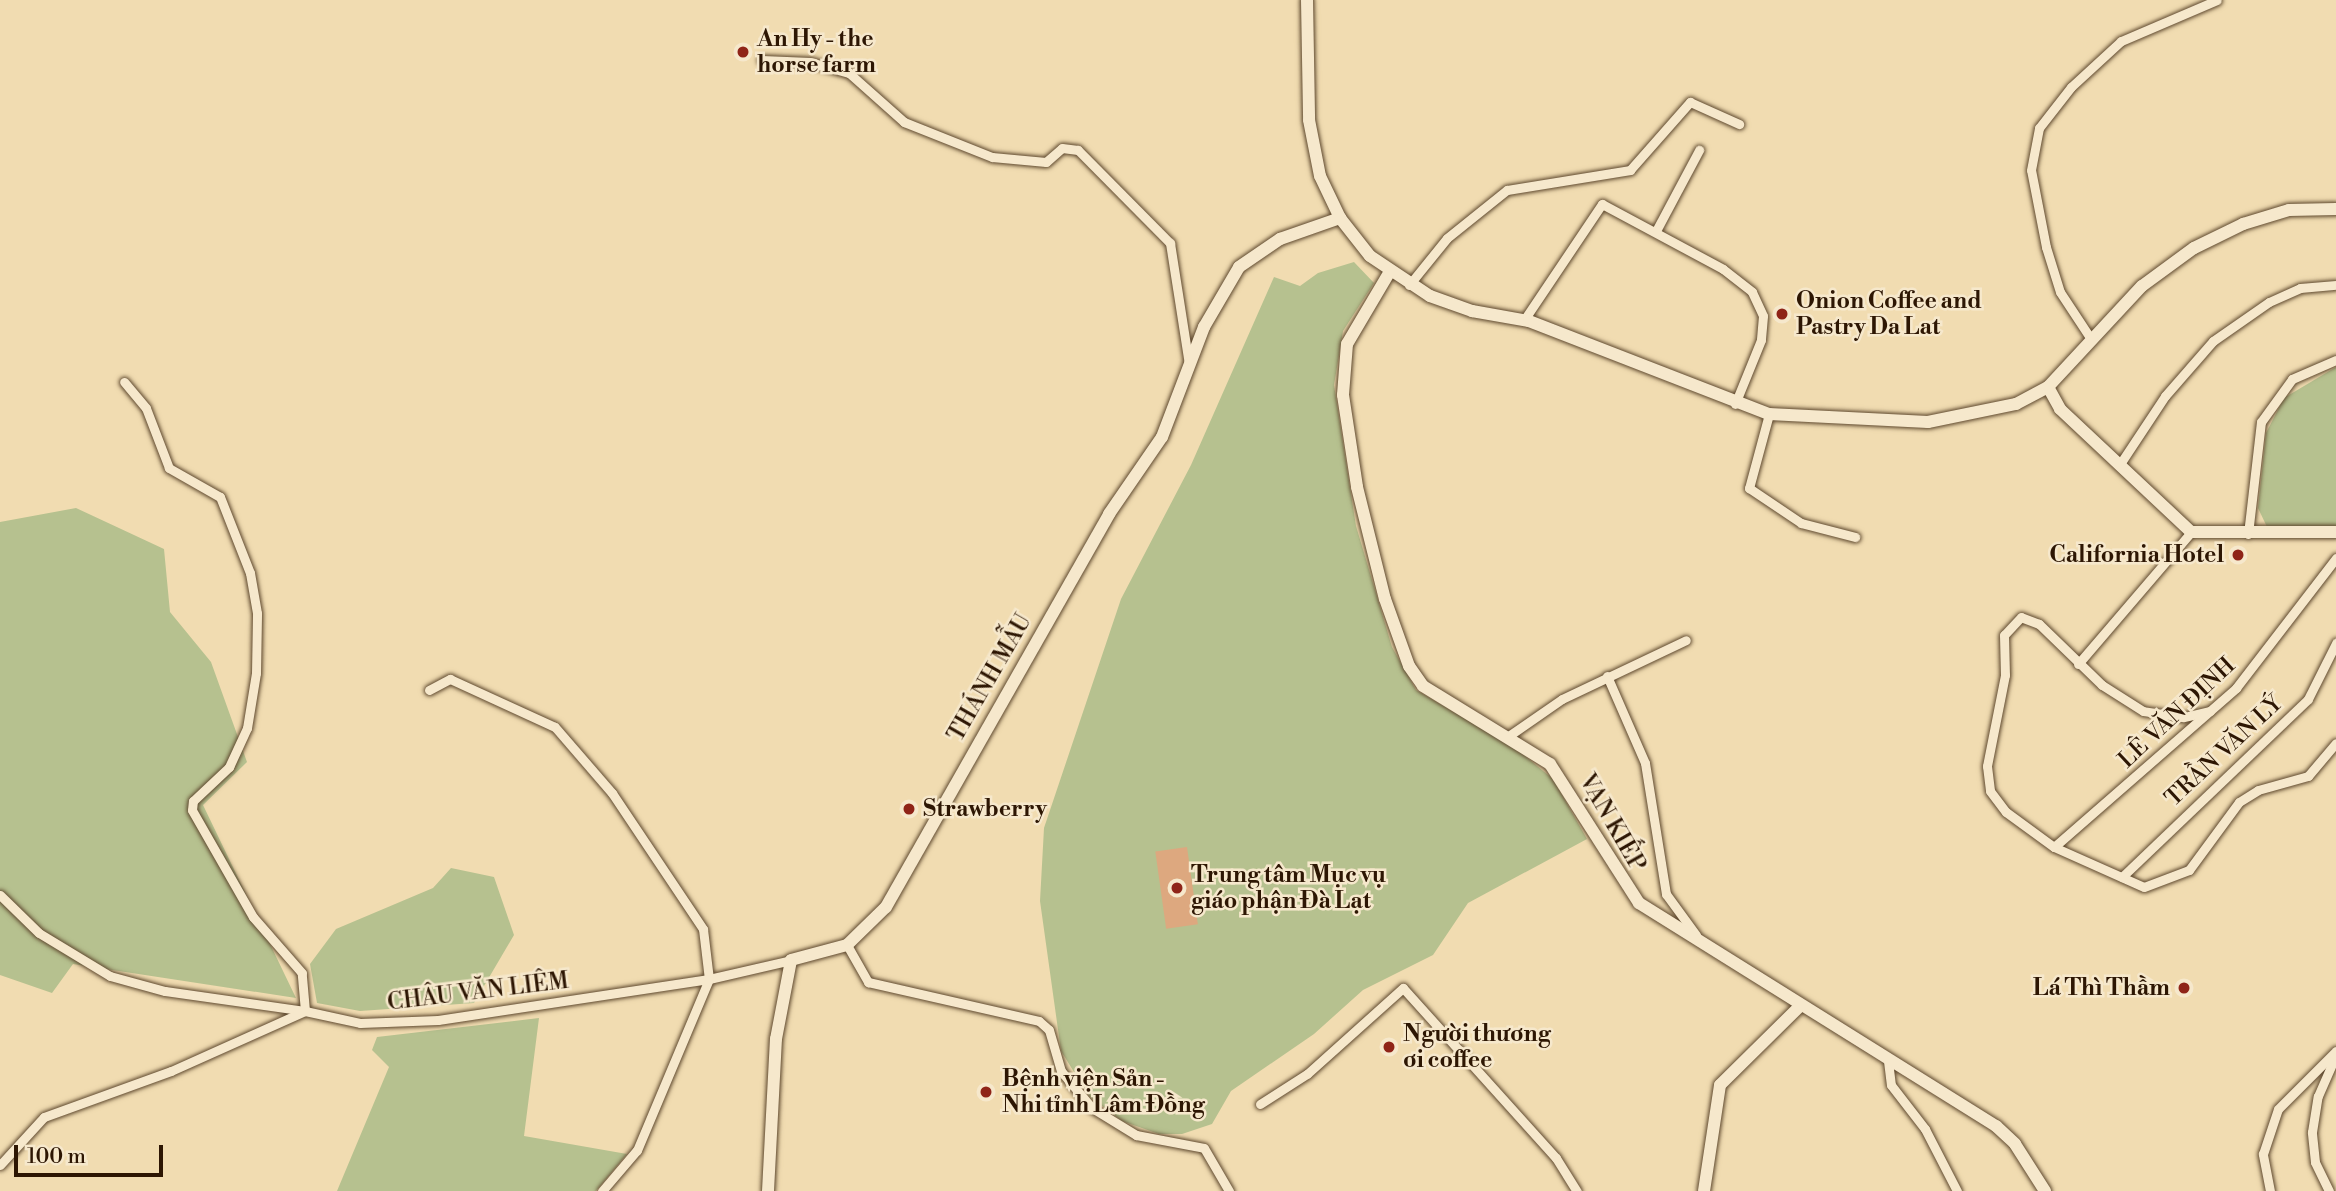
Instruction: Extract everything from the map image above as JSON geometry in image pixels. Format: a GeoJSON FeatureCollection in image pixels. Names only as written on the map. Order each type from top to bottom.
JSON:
{"type":"FeatureCollection","features":[{"type":"Feature","properties":{"kind":"main road"},"geometry":{"type":"LineString","coordinates":[[1307,0],[1309,120],[1320,176],[1340,218],[1389,273],[1409,285],[1472,311],[1524,320],[1735,404],[1769,414],[1928,422],[1992,412],[2048,387],[2142,286],[2194,248],[2243,224],[2289,210],[2336,209]]}},
{"type":"Feature","properties":{"kind":"main road","name":"THÁNH MẪU"},"geometry":{"type":"LineString","coordinates":[[791,960],[847,945],[869,930],[903,879],[1102,525],[1162,436],[1189,364],[1239,267],[1280,239],[1340,218]]}},
{"type":"Feature","properties":{"kind":"main road","name":"VẠN KIẾP"},"geometry":{"type":"LineString","coordinates":[[1389,273],[1351,334],[1343,364],[1347,430],[1373,554],[1403,651],[1423,686],[1510,735],[1560,775],[1629,894],[1799,1007],[1996,1126],[2015,1144],[2045,1191]]}},
{"type":"Feature","properties":{"kind":"main road"},"geometry":{"type":"LineString","coordinates":[[2048,387],[2060,409],[2191,532],[2336,532]]}},
{"type":"Feature","properties":{"kind":"main road"},"geometry":{"type":"LineString","coordinates":[[768,1191],[776,1039],[791,960]]}},
{"type":"Feature","properties":{"kind":"main road"},"geometry":{"type":"LineString","coordinates":[[1704,1191],[1720,1085],[1799,1007]]}},
{"type":"Feature","properties":{"kind":"street"},"geometry":{"type":"LineString","coordinates":[[2091,340],[2060,292],[2043,234],[2032,170],[2039,128],[2070,87],[2121,41],[2217,0]]}},
{"type":"Feature","properties":{"kind":"street"},"geometry":{"type":"LineString","coordinates":[[762,60],[810,62],[849,73],[904,122],[992,157],[1046,162],[1062,148],[1078,150],[1170,243],[1189,364]]}},
{"type":"Feature","properties":{"kind":"street"},"geometry":{"type":"LineString","coordinates":[[1409,285],[1447,238],[1507,190],[1629,170],[1690,102],[1739,124]]}},
{"type":"Feature","properties":{"kind":"street"},"geometry":{"type":"LineString","coordinates":[[1657,232],[1699,150]]}},
{"type":"Feature","properties":{"kind":"street"},"geometry":{"type":"LineString","coordinates":[[1524,320],[1602,204],[1657,232],[1752,292],[1763,316],[1761,340],[1735,404]]}},
{"type":"Feature","properties":{"kind":"street"},"geometry":{"type":"LineString","coordinates":[[2120,464],[2180,375],[2213,341],[2269,302],[2300,288],[2336,285]]}},
{"type":"Feature","properties":{"kind":"street"},"geometry":{"type":"LineString","coordinates":[[2248,534],[2261,422],[2292,379],[2336,360]]}},
{"type":"Feature","properties":{"kind":"street"},"geometry":{"type":"LineString","coordinates":[[0,1165],[44,1117],[170,1071],[305,1011],[302,973],[253,917],[192,810],[192,801],[229,767],[247,728],[256,661],[250,573],[220,497],[169,468],[146,408],[124,382]]}},
{"type":"Feature","properties":{"kind":"street"},"geometry":{"type":"LineString","coordinates":[[1769,414],[1749,488],[1801,523],[1855,537]]}},
{"type":"Feature","properties":{"kind":"street"},"geometry":{"type":"LineString","coordinates":[[2078,664],[2191,532]]}},
{"type":"Feature","properties":{"kind":"street","name":"LÊ VĂN ĐỊNH"},"geometry":{"type":"LineString","coordinates":[[2054,847],[2249,674],[2336,558]]}},
{"type":"Feature","properties":{"kind":"street"},"geometry":{"type":"LineString","coordinates":[[2210,711],[2171,717],[2143,711],[2078,664],[2039,624],[2021,617],[2004,635],[2006,676],[1987,766],[1990,791],[2006,812],[2054,847],[2144,887],[2176,879],[2203,854],[2239,802],[2258,790],[2308,776],[2336,743]]}},
{"type":"Feature","properties":{"kind":"street"},"geometry":{"type":"LineString","coordinates":[[1510,735],[1607,676],[1686,640]]}},
{"type":"Feature","properties":{"kind":"street","name":"TRẦN VĂN LÝ"},"geometry":{"type":"LineString","coordinates":[[2122,877],[2308,699],[2336,643]]}},
{"type":"Feature","properties":{"kind":"street"},"geometry":{"type":"LineString","coordinates":[[1607,676],[1642,752],[1666,894],[1703,945]]}},
{"type":"Feature","properties":{"kind":"street"},"geometry":{"type":"LineString","coordinates":[[429,690],[450,679],[521,708],[576,748],[703,929],[709,979],[637,1150],[603,1191]]}},
{"type":"Feature","properties":{"kind":"street","name":"CHÂU VĂN LIÊM"},"geometry":{"type":"LineString","coordinates":[[0,895],[39,933],[110,975],[165,991],[392,1024],[709,979],[791,960]]}},
{"type":"Feature","properties":{"kind":"street"},"geometry":{"type":"LineString","coordinates":[[847,945],[869,982],[1039,1021],[1048,1030],[1061,1071],[1092,1108],[1136,1135],[1205,1149],[1229,1191]]}},
{"type":"Feature","properties":{"kind":"street"},"geometry":{"type":"LineString","coordinates":[[1260,1104],[1307,1074],[1402,988],[1556,1158],[1577,1191]]}},
{"type":"Feature","properties":{"kind":"street"},"geometry":{"type":"LineString","coordinates":[[2270,1191],[2263,1154],[2278,1110],[2309,1072],[2336,1053]]}},
{"type":"Feature","properties":{"kind":"street"},"geometry":{"type":"LineString","coordinates":[[2329,1191],[2315,1163],[2312,1132],[2318,1096],[2336,1053]]}},
{"type":"Feature","properties":{"kind":"street"},"geometry":{"type":"LineString","coordinates":[[1888,1061],[1888,1079],[1925,1129],[1957,1191]]}},
{"type":"Feature","properties":{"kind":"green space"},"geometry":{"type":"Polygon","coordinates":[[[1354,262],[1374,283],[1343,331],[1334,385],[1356,526],[1392,647],[1416,690],[1515,748],[1553,779],[1587,839],[1468,903],[1433,955],[1363,990],[1314,1034],[1231,1091],[1212,1124],[1182,1134],[1159,1134],[1122,1121],[1089,1096],[1061,1051],[1040,901],[1044,828],[1121,599],[1191,465],[1274,277],[1300,286],[1318,273],[1354,262]]]}},
{"type":"Feature","properties":{"kind":"green space"},"geometry":{"type":"Polygon","coordinates":[[[2336,367],[2336,527],[2267,527],[2258,508],[2266,433],[2284,398],[2336,367]]]}},
{"type":"Feature","properties":{"kind":"green space"},"geometry":{"type":"Polygon","coordinates":[[[76,508],[164,549],[170,612],[211,662],[247,762],[203,805],[296,998],[73,964],[52,993],[0,975],[0,522],[76,508]]]}},
{"type":"Feature","properties":{"kind":"green space"},"geometry":{"type":"Polygon","coordinates":[[[451,868],[494,877],[514,935],[474,1003],[360,1011],[317,1003],[310,964],[336,929],[433,888],[451,868]]]}},
{"type":"Feature","properties":{"kind":"green space"},"geometry":{"type":"Polygon","coordinates":[[[539,1018],[524,1136],[627,1154],[596,1191],[337,1191],[389,1067],[372,1050],[377,1037],[539,1018]]]}},
{"type":"Feature","properties":{"kind":"building","name":"Trung tâm Mục vụ giáo phận Đà Lạt"},"geometry":{"type":"Polygon","coordinates":[[[1187,847],[1198,924],[1166,929],[1155,851],[1187,847]]]}},
{"type":"Feature","properties":{"kind":"place","name":"An Hy - the horse farm"},"geometry":{"type":"Point","coordinates":[743,52]}},
{"type":"Feature","properties":{"kind":"place","name":"Onion Coffee and Pastry Da Lat"},"geometry":{"type":"Point","coordinates":[1782,314]}},
{"type":"Feature","properties":{"kind":"place","name":"California Hotel"},"geometry":{"type":"Point","coordinates":[2238,555]}},
{"type":"Feature","properties":{"kind":"place","name":"Strawberry"},"geometry":{"type":"Point","coordinates":[909,809]}},
{"type":"Feature","properties":{"kind":"place","name":"Trung tâm Mục vụ giáo phận Đà Lạt"},"geometry":{"type":"Point","coordinates":[1177,888]}},
{"type":"Feature","properties":{"kind":"place","name":"Lá Thì Thầm"},"geometry":{"type":"Point","coordinates":[2184,988]}},
{"type":"Feature","properties":{"kind":"place","name":"Người thương ơi coffee"},"geometry":{"type":"Point","coordinates":[1389,1047]}},
{"type":"Feature","properties":{"kind":"place","name":"Bệnh viện Sản - Nhi tỉnh Lâm Đồng"},"geometry":{"type":"Point","coordinates":[986,1092]}}]}
